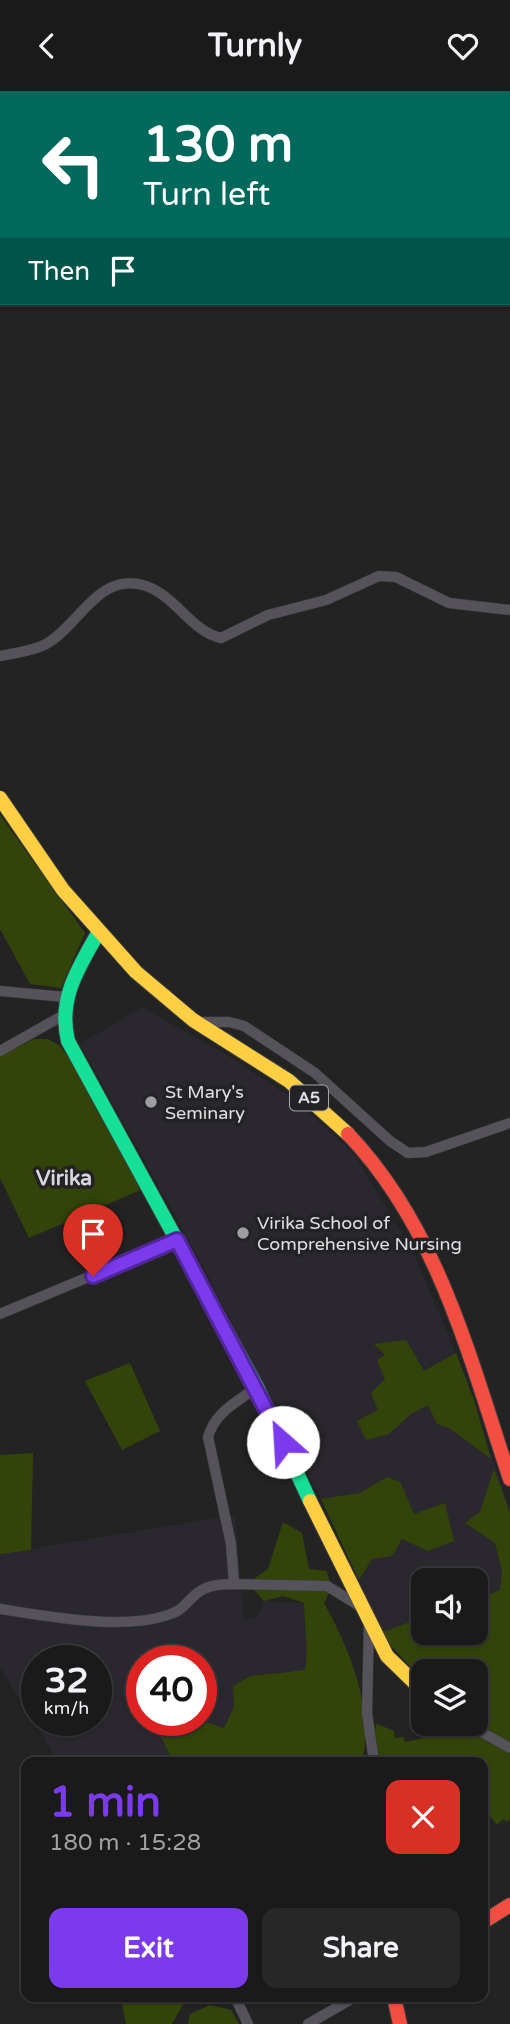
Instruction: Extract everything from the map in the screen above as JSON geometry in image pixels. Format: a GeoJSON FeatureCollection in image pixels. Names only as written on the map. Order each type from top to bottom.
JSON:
{"type":"FeatureCollection","features":[{"type":"Feature","properties":{"kind":"main road","name":"A5"},"geometry":{"type":"LineString","coordinates":[[0,798],[53,880],[97,935],[149,985],[197,1022],[268,1065],[296,1087],[355,1141],[385,1180],[428,1253],[462,1331],[510,1479]]}},
{"type":"Feature","properties":{"kind":"main road"},"geometry":{"type":"LineString","coordinates":[[97,935],[65,997],[62,1016],[68,1041],[257,1387],[323,1523],[341,1568],[387,1655],[411,1679]]}},
{"type":"Feature","properties":{"kind":"main road"},"geometry":{"type":"LineString","coordinates":[[488,1919],[510,1905]]}},
{"type":"Feature","properties":{"kind":"street"},"geometry":{"type":"LineString","coordinates":[[0,656],[45,645],[57,637],[97,595],[127,585],[141,585],[155,590],[211,636],[221,638],[268,615],[326,600],[379,576],[396,577],[449,603],[510,610]]}},
{"type":"Feature","properties":{"kind":"street"},"geometry":{"type":"LineString","coordinates":[[0,991],[65,997]]}},
{"type":"Feature","properties":{"kind":"street"},"geometry":{"type":"LineString","coordinates":[[0,1051],[62,1016]]}},
{"type":"Feature","properties":{"kind":"street"},"geometry":{"type":"LineString","coordinates":[[197,1022],[229,1022],[244,1026],[315,1073],[390,1141],[408,1153],[426,1153],[510,1123]]}},
{"type":"Feature","properties":{"kind":"street"},"geometry":{"type":"LineString","coordinates":[[0,1314],[177,1240]]}},
{"type":"Feature","properties":{"kind":"street"},"geometry":{"type":"LineString","coordinates":[[234,1584],[231,1543],[208,1437],[219,1415],[257,1387]]}},
{"type":"Feature","properties":{"kind":"street"},"geometry":{"type":"LineString","coordinates":[[327,1586],[341,1568]]}},
{"type":"Feature","properties":{"kind":"street"},"geometry":{"type":"LineString","coordinates":[[0,1609],[65,1620],[110,1622],[149,1619],[173,1613],[207,1587],[234,1584],[327,1586],[365,1613],[367,1713],[373,1757]]}},
{"type":"Feature","properties":{"kind":"street"},"geometry":{"type":"LineString","coordinates":[[488,1736],[510,1748]]}},
{"type":"Feature","properties":{"kind":"street"},"geometry":{"type":"LineString","coordinates":[[237,2002],[248,2024]]}},
{"type":"Feature","properties":{"kind":"street"},"geometry":{"type":"LineString","coordinates":[[308,2024],[346,2002]]}},
{"type":"Feature","properties":{"kind":"shaded area"},"geometry":{"type":"Polygon","coordinates":[[[142,1007],[230,1057],[298,1102],[355,1156],[413,1252],[456,1353],[510,1509],[510,1588],[488,1595],[488,1568],[411,1568],[411,1622],[383,1632],[321,1499],[204,1268],[80,1044],[142,1007]]]}},
{"type":"Feature","properties":{"kind":"shaded area"},"geometry":{"type":"Polygon","coordinates":[[[235,1515],[244,1620],[258,1616],[264,1601],[304,1603],[304,1627],[309,1647],[305,1670],[251,1676],[224,1728],[217,1726],[217,1645],[126,1645],[126,1736],[161,1736],[172,1757],[56,1757],[43,1736],[112,1736],[112,1645],[21,1645],[21,1701],[0,1668],[0,1554],[235,1515]]]}},
{"type":"Feature","properties":{"kind":"green space"},"geometry":{"type":"Polygon","coordinates":[[[0,815],[85,933],[61,988],[30,984],[0,929],[0,815]]]}},
{"type":"Feature","properties":{"kind":"green space"},"geometry":{"type":"Polygon","coordinates":[[[34,1039],[48,1039],[60,1046],[76,1068],[143,1189],[29,1238],[0,1178],[0,1056],[34,1039]]]}},
{"type":"Feature","properties":{"kind":"green space"},"geometry":{"type":"Polygon","coordinates":[[[406,1340],[424,1371],[456,1353],[474,1400],[491,1459],[451,1429],[437,1424],[428,1405],[411,1414],[389,1434],[366,1440],[357,1421],[378,1410],[371,1393],[385,1379],[377,1360],[385,1355],[374,1344],[406,1340]]]}},
{"type":"Feature","properties":{"kind":"green space"},"geometry":{"type":"Polygon","coordinates":[[[130,1363],[160,1431],[122,1450],[85,1381],[130,1363]]]}},
{"type":"Feature","properties":{"kind":"green space"},"geometry":{"type":"Polygon","coordinates":[[[33,1453],[31,1550],[0,1554],[0,1455],[33,1453]]]}},
{"type":"Feature","properties":{"kind":"green space"},"geometry":{"type":"Polygon","coordinates":[[[494,1469],[510,1513],[510,1743],[488,1729],[488,1659],[411,1659],[411,1668],[385,1639],[383,1632],[411,1622],[411,1645],[488,1645],[488,1595],[500,1590],[502,1571],[495,1543],[465,1523],[480,1512],[494,1469]]]}},
{"type":"Feature","properties":{"kind":"green space"},"geometry":{"type":"Polygon","coordinates":[[[387,1477],[400,1482],[414,1514],[445,1503],[454,1541],[428,1551],[402,1539],[392,1556],[372,1559],[359,1580],[321,1499],[360,1493],[387,1477]]]}},
{"type":"Feature","properties":{"kind":"green space"},"geometry":{"type":"Polygon","coordinates":[[[283,1522],[302,1533],[309,1569],[327,1571],[331,1589],[324,1603],[342,1639],[357,1680],[365,1722],[363,1757],[171,1757],[160,1736],[217,1736],[217,1726],[224,1728],[234,1707],[233,1686],[251,1676],[305,1670],[304,1603],[283,1596],[264,1601],[248,1583],[268,1569],[283,1522]]]}},
{"type":"Feature","properties":{"kind":"green space"},"geometry":{"type":"Polygon","coordinates":[[[377,1724],[394,1731],[395,1738],[403,1737],[405,1742],[433,1736],[480,1736],[510,1754],[510,1819],[507,1822],[503,1819],[497,1825],[488,1814],[488,1757],[378,1757],[377,1724]]]}},
{"type":"Feature","properties":{"kind":"green space"},"geometry":{"type":"Polygon","coordinates":[[[122,2002],[184,2002],[172,2024],[126,2024],[122,2002]]]}},
{"type":"Feature","properties":{"kind":"green space"},"geometry":{"type":"Polygon","coordinates":[[[210,2005],[231,2010],[239,2024],[188,2024],[190,2014],[210,2005]]]}},
{"type":"Feature","properties":{"kind":"traffic: fast"},"geometry":{"type":"LineString","coordinates":[[97,935],[71,986],[66,1012],[68,1041],[257,1387],[310,1501]]}},
{"type":"Feature","properties":{"kind":"traffic: slow"},"geometry":{"type":"LineString","coordinates":[[0,798],[63,890],[136,972],[193,1020],[289,1081],[348,1134]]}},
{"type":"Feature","properties":{"kind":"traffic: slow"},"geometry":{"type":"LineString","coordinates":[[310,1501],[387,1656],[411,1679]]}},
{"type":"Feature","properties":{"kind":"traffic: jam"},"geometry":{"type":"LineString","coordinates":[[348,1134],[379,1171],[406,1211],[428,1253],[465,1342],[510,1479]]}},
{"type":"Feature","properties":{"kind":"traffic: jam"},"geometry":{"type":"LineString","coordinates":[[488,1919],[510,1905]]}},
{"type":"Feature","properties":{"kind":"traffic: jam"},"geometry":{"type":"LineString","coordinates":[[395,2002],[400,2024]]}},
{"type":"Feature","properties":{"kind":"place","name":"St Mary's Seminary"},"geometry":{"type":"Point","coordinates":[151,1102]}},
{"type":"Feature","properties":{"kind":"place","name":"Virika School of Comprehensive Nursing"},"geometry":{"type":"Point","coordinates":[243,1233]}},
{"type":"Feature","properties":{"kind":"district","name":"Virika"},"geometry":{"type":"Point","coordinates":[64,1178]}},
{"type":"Feature","properties":{"kind":"route"},"geometry":{"type":"LineString","coordinates":[[93,1276],[177,1240],[257,1387],[283,1442]]}}]}
